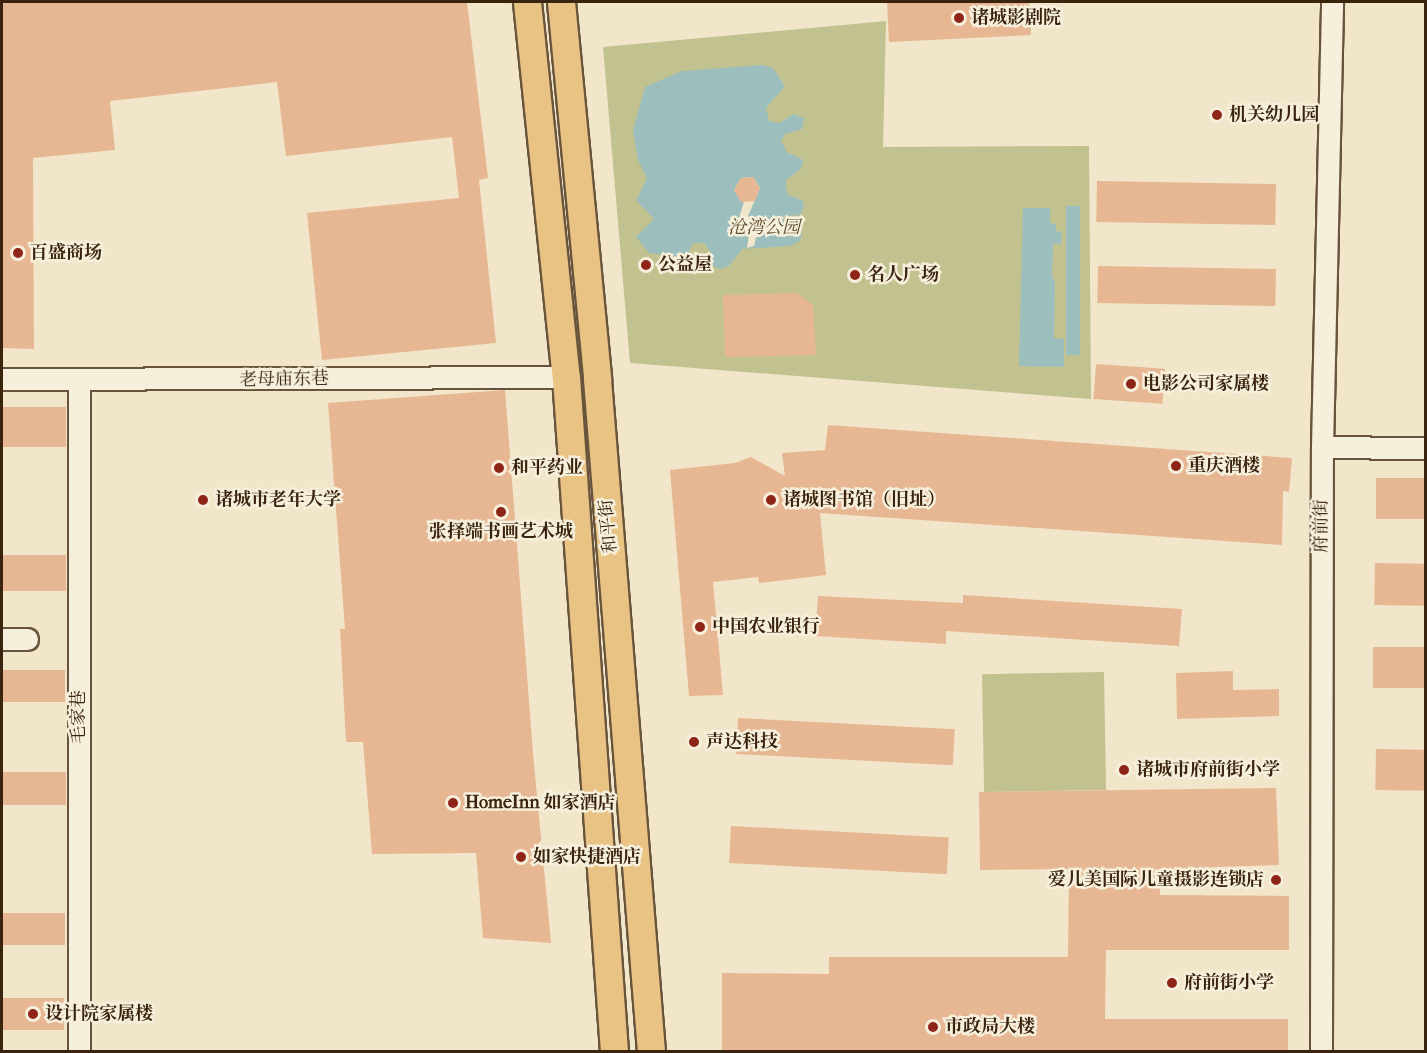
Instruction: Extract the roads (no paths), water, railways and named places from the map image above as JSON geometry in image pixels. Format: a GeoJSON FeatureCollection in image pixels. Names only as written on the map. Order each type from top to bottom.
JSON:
{"type":"FeatureCollection","features":[{"type":"Feature","properties":{"kind":"main road","name":"和平街"},"geometry":{"type":"LineString","coordinates":[[527,2],[566,377],[614,1052]]}},
{"type":"Feature","properties":{"kind":"main road","name":"和平街"},"geometry":{"type":"LineString","coordinates":[[561,2],[598,390],[651,1052]]}},
{"type":"Feature","properties":{"kind":"street","name":"府前街"},"geometry":{"type":"LineString","coordinates":[[1321,1052],[1322,447],[1332,2]]}},
{"type":"Feature","properties":{"kind":"street","name":"老母庙东巷"},"geometry":{"type":"LineString","coordinates":[[2,380],[79,382],[566,377]]}},
{"type":"Feature","properties":{"kind":"street","name":"毛家巷"},"geometry":{"type":"LineString","coordinates":[[79,382],[79,1052]]}},
{"type":"Feature","properties":{"kind":"street"},"geometry":{"type":"LineString","coordinates":[[1322,447],[1425,447]]}},
{"type":"Feature","properties":{"kind":"street"},"geometry":{"type":"LineString","coordinates":[[2,639],[27,639]]}},
{"type":"Feature","properties":{"kind":"water"},"geometry":{"type":"Polygon","coordinates":[[[762,65],[773,68],[785,86],[766,108],[769,121],[780,123],[793,114],[804,118],[802,129],[785,134],[781,141],[787,152],[803,160],[801,169],[786,180],[786,189],[789,195],[803,201],[804,206],[800,215],[784,216],[783,220],[802,234],[800,241],[790,246],[742,249],[729,266],[720,269],[708,264],[713,255],[704,243],[693,243],[688,253],[677,257],[649,253],[636,237],[654,219],[636,200],[647,179],[638,160],[633,130],[645,87],[682,71],[762,65]]]}},
{"type":"Feature","properties":{"kind":"water"},"geometry":{"type":"Polygon","coordinates":[[[1066,206],[1080,206],[1080,355],[1066,355],[1066,206]]]}},
{"type":"Feature","properties":{"kind":"water"},"geometry":{"type":"Polygon","coordinates":[[[1023,208],[1050,208],[1050,223],[1056,224],[1056,231],[1062,232],[1061,244],[1053,244],[1052,277],[1055,281],[1054,338],[1064,339],[1064,367],[1019,366],[1023,208]]]}},
{"type":"Feature","properties":{"kind":"place","name":"诸城影剧院"},"geometry":{"type":"Point","coordinates":[959,18]}},
{"type":"Feature","properties":{"kind":"place","name":"机关幼儿园"},"geometry":{"type":"Point","coordinates":[1217,115]}},
{"type":"Feature","properties":{"kind":"place","name":"百盛商场"},"geometry":{"type":"Point","coordinates":[18,253]}},
{"type":"Feature","properties":{"kind":"place","name":"公益屋"},"geometry":{"type":"Point","coordinates":[646,265]}},
{"type":"Feature","properties":{"kind":"place","name":"名人广场"},"geometry":{"type":"Point","coordinates":[855,275]}},
{"type":"Feature","properties":{"kind":"place","name":"电影公司家属楼"},"geometry":{"type":"Point","coordinates":[1131,384]}},
{"type":"Feature","properties":{"kind":"place","name":"重庆酒楼"},"geometry":{"type":"Point","coordinates":[1176,466]}},
{"type":"Feature","properties":{"kind":"place","name":"和平药业"},"geometry":{"type":"Point","coordinates":[499,468]}},
{"type":"Feature","properties":{"kind":"place","name":"诸城市老年大学"},"geometry":{"type":"Point","coordinates":[203,500]}},
{"type":"Feature","properties":{"kind":"place","name":"诸城图书馆（旧址）"},"geometry":{"type":"Point","coordinates":[771,500]}},
{"type":"Feature","properties":{"kind":"place","name":"张择端书画艺术城"},"geometry":{"type":"Point","coordinates":[501,512]}},
{"type":"Feature","properties":{"kind":"place","name":"中国农业银行"},"geometry":{"type":"Point","coordinates":[700,627]}},
{"type":"Feature","properties":{"kind":"place","name":"声达科技"},"geometry":{"type":"Point","coordinates":[694,742]}},
{"type":"Feature","properties":{"kind":"place","name":"诸城市府前街小学"},"geometry":{"type":"Point","coordinates":[1124,770]}},
{"type":"Feature","properties":{"kind":"place","name":"HomeInn 如家酒店"},"geometry":{"type":"Point","coordinates":[453,803]}},
{"type":"Feature","properties":{"kind":"place","name":"如家快捷酒店"},"geometry":{"type":"Point","coordinates":[521,857]}},
{"type":"Feature","properties":{"kind":"place","name":"爱儿美国际儿童摄影连锁店"},"geometry":{"type":"Point","coordinates":[1276,880]}},
{"type":"Feature","properties":{"kind":"place","name":"府前街小学"},"geometry":{"type":"Point","coordinates":[1172,983]}},
{"type":"Feature","properties":{"kind":"place","name":"设计院家属楼"},"geometry":{"type":"Point","coordinates":[33,1014]}},
{"type":"Feature","properties":{"kind":"place","name":"市政局大楼"},"geometry":{"type":"Point","coordinates":[933,1027]}},
{"type":"Feature","properties":{"kind":"park label","name":"沧湾公园"},"geometry":{"type":"Point","coordinates":[764,228]}}]}
